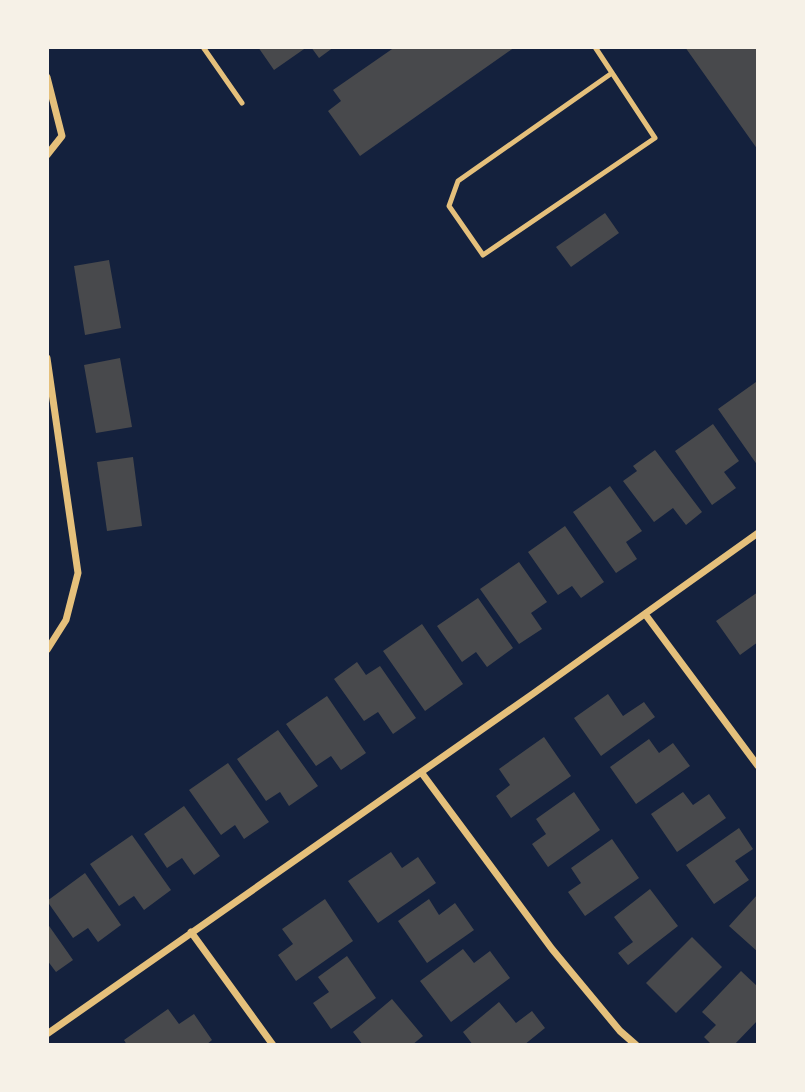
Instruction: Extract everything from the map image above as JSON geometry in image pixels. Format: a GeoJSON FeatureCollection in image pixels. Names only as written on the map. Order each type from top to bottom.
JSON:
{"type":"FeatureCollection","features":[{"type":"Feature","properties":{"kind":"street"},"geometry":{"type":"LineString","coordinates":[[47,78],[62,136],[47,155]]}},
{"type":"Feature","properties":{"kind":"street"},"geometry":{"type":"LineString","coordinates":[[47,358],[78,573],[66,620],[47,650]]}},
{"type":"Feature","properties":{"kind":"street"},"geometry":{"type":"LineString","coordinates":[[47,1034],[758,533]]}},
{"type":"Feature","properties":{"kind":"street"},"geometry":{"type":"LineString","coordinates":[[645,614],[758,766]]}},
{"type":"Feature","properties":{"kind":"street"},"geometry":{"type":"LineString","coordinates":[[421,772],[552,949],[620,1031],[636,1045]]}},
{"type":"Feature","properties":{"kind":"street"},"geometry":{"type":"LineString","coordinates":[[191,932],[273,1045]]}},
{"type":"Feature","properties":{"kind":"lane"},"geometry":{"type":"LineString","coordinates":[[203,47],[242,103]]}},
{"type":"Feature","properties":{"kind":"lane"},"geometry":{"type":"LineString","coordinates":[[595,47],[655,138],[483,255],[449,205],[458,181],[612,73]]}},
{"type":"Feature","properties":{"kind":"building"},"geometry":{"type":"Polygon","coordinates":[[[258,47],[307,47],[274,70],[258,47]]]}},
{"type":"Feature","properties":{"kind":"building"},"geometry":{"type":"Polygon","coordinates":[[[311,47],[334,47],[319,58],[311,47]]]}},
{"type":"Feature","properties":{"kind":"building"},"geometry":{"type":"Polygon","coordinates":[[[395,47],[515,47],[360,156],[328,111],[341,101],[333,90],[395,47]]]}},
{"type":"Feature","properties":{"kind":"building"},"geometry":{"type":"Polygon","coordinates":[[[685,47],[758,47],[758,150],[685,47]]]}},
{"type":"Feature","properties":{"kind":"building"},"geometry":{"type":"Polygon","coordinates":[[[605,213],[619,233],[571,267],[556,247],[605,213]]]}},
{"type":"Feature","properties":{"kind":"building"},"geometry":{"type":"Polygon","coordinates":[[[109,260],[121,328],[85,335],[74,266],[109,260]]]}},
{"type":"Feature","properties":{"kind":"building"},"geometry":{"type":"Polygon","coordinates":[[[120,358],[132,427],[96,433],[84,365],[120,358]]]}},
{"type":"Feature","properties":{"kind":"building"},"geometry":{"type":"Polygon","coordinates":[[[756,382],[758,385],[758,466],[718,409],[756,382]]]}},
{"type":"Feature","properties":{"kind":"building"},"geometry":{"type":"Polygon","coordinates":[[[713,424],[739,461],[724,472],[736,488],[712,505],[675,451],[713,424]]]}},
{"type":"Feature","properties":{"kind":"building"},"geometry":{"type":"Polygon","coordinates":[[[655,450],[702,512],[686,525],[673,508],[654,522],[623,481],[637,471],[633,466],[655,450]]]}},
{"type":"Feature","properties":{"kind":"building"},"geometry":{"type":"Polygon","coordinates":[[[133,457],[142,526],[107,531],[97,462],[133,457]]]}},
{"type":"Feature","properties":{"kind":"building"},"geometry":{"type":"Polygon","coordinates":[[[610,486],[642,531],[626,542],[637,559],[616,573],[573,512],[610,486]]]}},
{"type":"Feature","properties":{"kind":"building"},"geometry":{"type":"Polygon","coordinates":[[[565,526],[604,582],[581,598],[572,586],[558,595],[528,552],[565,526]]]}},
{"type":"Feature","properties":{"kind":"building"},"geometry":{"type":"Polygon","coordinates":[[[519,562],[547,602],[531,613],[542,629],[519,644],[480,589],[519,562]]]}},
{"type":"Feature","properties":{"kind":"building"},"geometry":{"type":"Polygon","coordinates":[[[758,592],[758,642],[740,655],[716,621],[758,592]]]}},
{"type":"Feature","properties":{"kind":"building"},"geometry":{"type":"Polygon","coordinates":[[[478,598],[513,648],[487,667],[476,652],[462,662],[437,626],[478,598]]]}},
{"type":"Feature","properties":{"kind":"building"},"geometry":{"type":"Polygon","coordinates":[[[422,624],[463,684],[425,711],[383,651],[422,624]]]}},
{"type":"Feature","properties":{"kind":"building"},"geometry":{"type":"Polygon","coordinates":[[[357,662],[366,675],[380,666],[416,718],[393,734],[378,712],[364,721],[334,679],[357,662]]]}},
{"type":"Feature","properties":{"kind":"building"},"geometry":{"type":"Polygon","coordinates":[[[608,694],[623,716],[644,702],[655,717],[601,756],[574,718],[608,694]]]}},
{"type":"Feature","properties":{"kind":"building"},"geometry":{"type":"Polygon","coordinates":[[[327,696],[366,753],[341,770],[331,756],[316,766],[286,724],[327,696]]]}},
{"type":"Feature","properties":{"kind":"building"},"geometry":{"type":"Polygon","coordinates":[[[278,730],[318,786],[289,806],[280,792],[266,801],[237,759],[278,730]]]}},
{"type":"Feature","properties":{"kind":"building"},"geometry":{"type":"Polygon","coordinates":[[[544,737],[571,776],[511,818],[496,796],[510,785],[499,769],[544,737]]]}},
{"type":"Feature","properties":{"kind":"building"},"geometry":{"type":"Polygon","coordinates":[[[649,739],[659,753],[673,743],[690,766],[636,804],[610,767],[649,739]]]}},
{"type":"Feature","properties":{"kind":"building"},"geometry":{"type":"Polygon","coordinates":[[[228,763],[269,822],[244,839],[235,825],[221,835],[189,790],[228,763]]]}},
{"type":"Feature","properties":{"kind":"building"},"geometry":{"type":"Polygon","coordinates":[[[574,792],[600,830],[548,867],[532,844],[546,834],[536,819],[574,792]]]}},
{"type":"Feature","properties":{"kind":"building"},"geometry":{"type":"Polygon","coordinates":[[[683,792],[693,805],[709,794],[726,818],[677,852],[651,814],[683,792]]]}},
{"type":"Feature","properties":{"kind":"building"},"geometry":{"type":"Polygon","coordinates":[[[184,806],[220,856],[194,875],[182,858],[167,868],[144,834],[184,806]]]}},
{"type":"Feature","properties":{"kind":"building"},"geometry":{"type":"Polygon","coordinates":[[[739,828],[753,849],[735,861],[749,880],[714,904],[686,865],[739,828]]]}},
{"type":"Feature","properties":{"kind":"building"},"geometry":{"type":"Polygon","coordinates":[[[132,835],[171,890],[144,910],[134,896],[119,906],[90,864],[132,835]]]}},
{"type":"Feature","properties":{"kind":"building"},"geometry":{"type":"Polygon","coordinates":[[[612,839],[639,878],[585,916],[568,892],[581,883],[571,868],[612,839]]]}},
{"type":"Feature","properties":{"kind":"building"},"geometry":{"type":"Polygon","coordinates":[[[391,852],[402,868],[418,857],[436,883],[378,923],[348,881],[391,852]]]}},
{"type":"Feature","properties":{"kind":"building"},"geometry":{"type":"Polygon","coordinates":[[[85,873],[121,925],[98,942],[88,928],[73,938],[47,901],[85,873]]]}},
{"type":"Feature","properties":{"kind":"building"},"geometry":{"type":"Polygon","coordinates":[[[650,889],[678,926],[628,965],[618,953],[633,942],[614,917],[650,889]]]}},
{"type":"Feature","properties":{"kind":"building"},"geometry":{"type":"Polygon","coordinates":[[[758,894],[758,952],[729,926],[758,894]]]}},
{"type":"Feature","properties":{"kind":"building"},"geometry":{"type":"Polygon","coordinates":[[[325,899],[353,941],[296,981],[278,955],[293,944],[282,929],[325,899]]]}},
{"type":"Feature","properties":{"kind":"building"},"geometry":{"type":"Polygon","coordinates":[[[429,899],[439,915],[455,903],[474,930],[427,963],[398,921],[429,899]]]}},
{"type":"Feature","properties":{"kind":"building"},"geometry":{"type":"Polygon","coordinates":[[[47,923],[73,960],[56,972],[47,960],[47,923]]]}},
{"type":"Feature","properties":{"kind":"building"},"geometry":{"type":"Polygon","coordinates":[[[692,937],[722,967],[676,1013],[646,983],[692,937]]]}},
{"type":"Feature","properties":{"kind":"building"},"geometry":{"type":"Polygon","coordinates":[[[463,949],[474,963],[490,951],[510,978],[451,1022],[420,981],[463,949]]]}},
{"type":"Feature","properties":{"kind":"building"},"geometry":{"type":"Polygon","coordinates":[[[347,956],[376,998],[331,1029],[313,1003],[329,992],[318,977],[347,956]]]}},
{"type":"Feature","properties":{"kind":"building"},"geometry":{"type":"Polygon","coordinates":[[[741,971],[758,987],[758,1020],[734,1045],[712,1045],[704,1037],[716,1025],[702,1012],[741,971]]]}},
{"type":"Feature","properties":{"kind":"building"},"geometry":{"type":"Polygon","coordinates":[[[392,999],[423,1036],[412,1045],[363,1045],[353,1032],[392,999]]]}},
{"type":"Feature","properties":{"kind":"building"},"geometry":{"type":"Polygon","coordinates":[[[499,1002],[516,1023],[532,1011],[545,1028],[524,1045],[473,1045],[463,1032],[499,1002]]]}},
{"type":"Feature","properties":{"kind":"building"},"geometry":{"type":"Polygon","coordinates":[[[168,1009],[179,1024],[194,1014],[212,1040],[206,1045],[127,1045],[124,1040],[168,1009]]]}}]}
